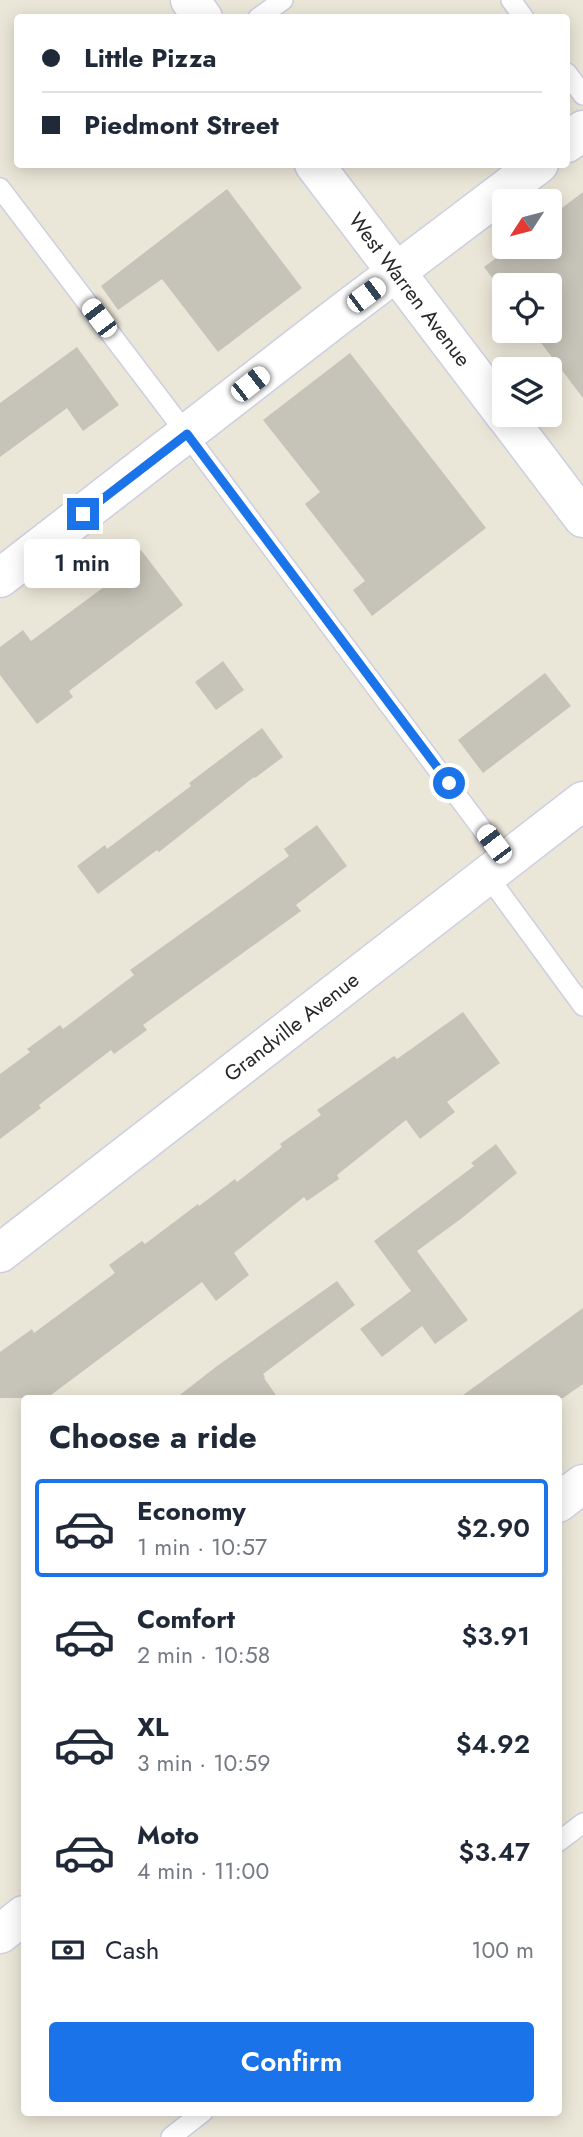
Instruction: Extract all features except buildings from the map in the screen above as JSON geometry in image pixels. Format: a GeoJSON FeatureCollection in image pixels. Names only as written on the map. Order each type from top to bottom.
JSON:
{"type":"FeatureCollection","features":[{"type":"Feature","properties":{"kind":"street","name":"West Warren Avenue"},"geometry":{"type":"LineString","coordinates":[[317,168],[492,398]]}},
{"type":"Feature","properties":{"kind":"street"},"geometry":{"type":"LineString","coordinates":[[0,578],[527,168]]}},
{"type":"Feature","properties":{"kind":"street","name":"West Warren Avenue"},"geometry":{"type":"LineString","coordinates":[[514,427],[583,518]]}},
{"type":"Feature","properties":{"kind":"street","name":"Grandville Avenue"},"geometry":{"type":"LineString","coordinates":[[0,1253],[583,801]]}},
{"type":"Feature","properties":{"kind":"street"},"geometry":{"type":"LineString","coordinates":[[562,1500],[583,1484]]}},
{"type":"Feature","properties":{"kind":"street"},"geometry":{"type":"LineString","coordinates":[[0,1934],[21,1917]]}},
{"type":"Feature","properties":{"kind":"lane"},"geometry":{"type":"LineString","coordinates":[[264,14],[283,0]]}},
{"type":"Feature","properties":{"kind":"lane"},"geometry":{"type":"LineString","coordinates":[[570,77],[583,95]]}},
{"type":"Feature","properties":{"kind":"lane"},"geometry":{"type":"LineString","coordinates":[[0,188],[187,434],[497,868],[583,1006]]}},
{"type":"Feature","properties":{"kind":"lane"},"geometry":{"type":"LineString","coordinates":[[562,1839],[583,1823]]}},
{"type":"Feature","properties":{"kind":"lane"},"geometry":{"type":"LineString","coordinates":[[171,2137],[198,2116]]}},
{"type":"Feature","properties":{"kind":"route"},"geometry":{"type":"LineString","coordinates":[[83,514],[187,434],[449,783]]}}]}
